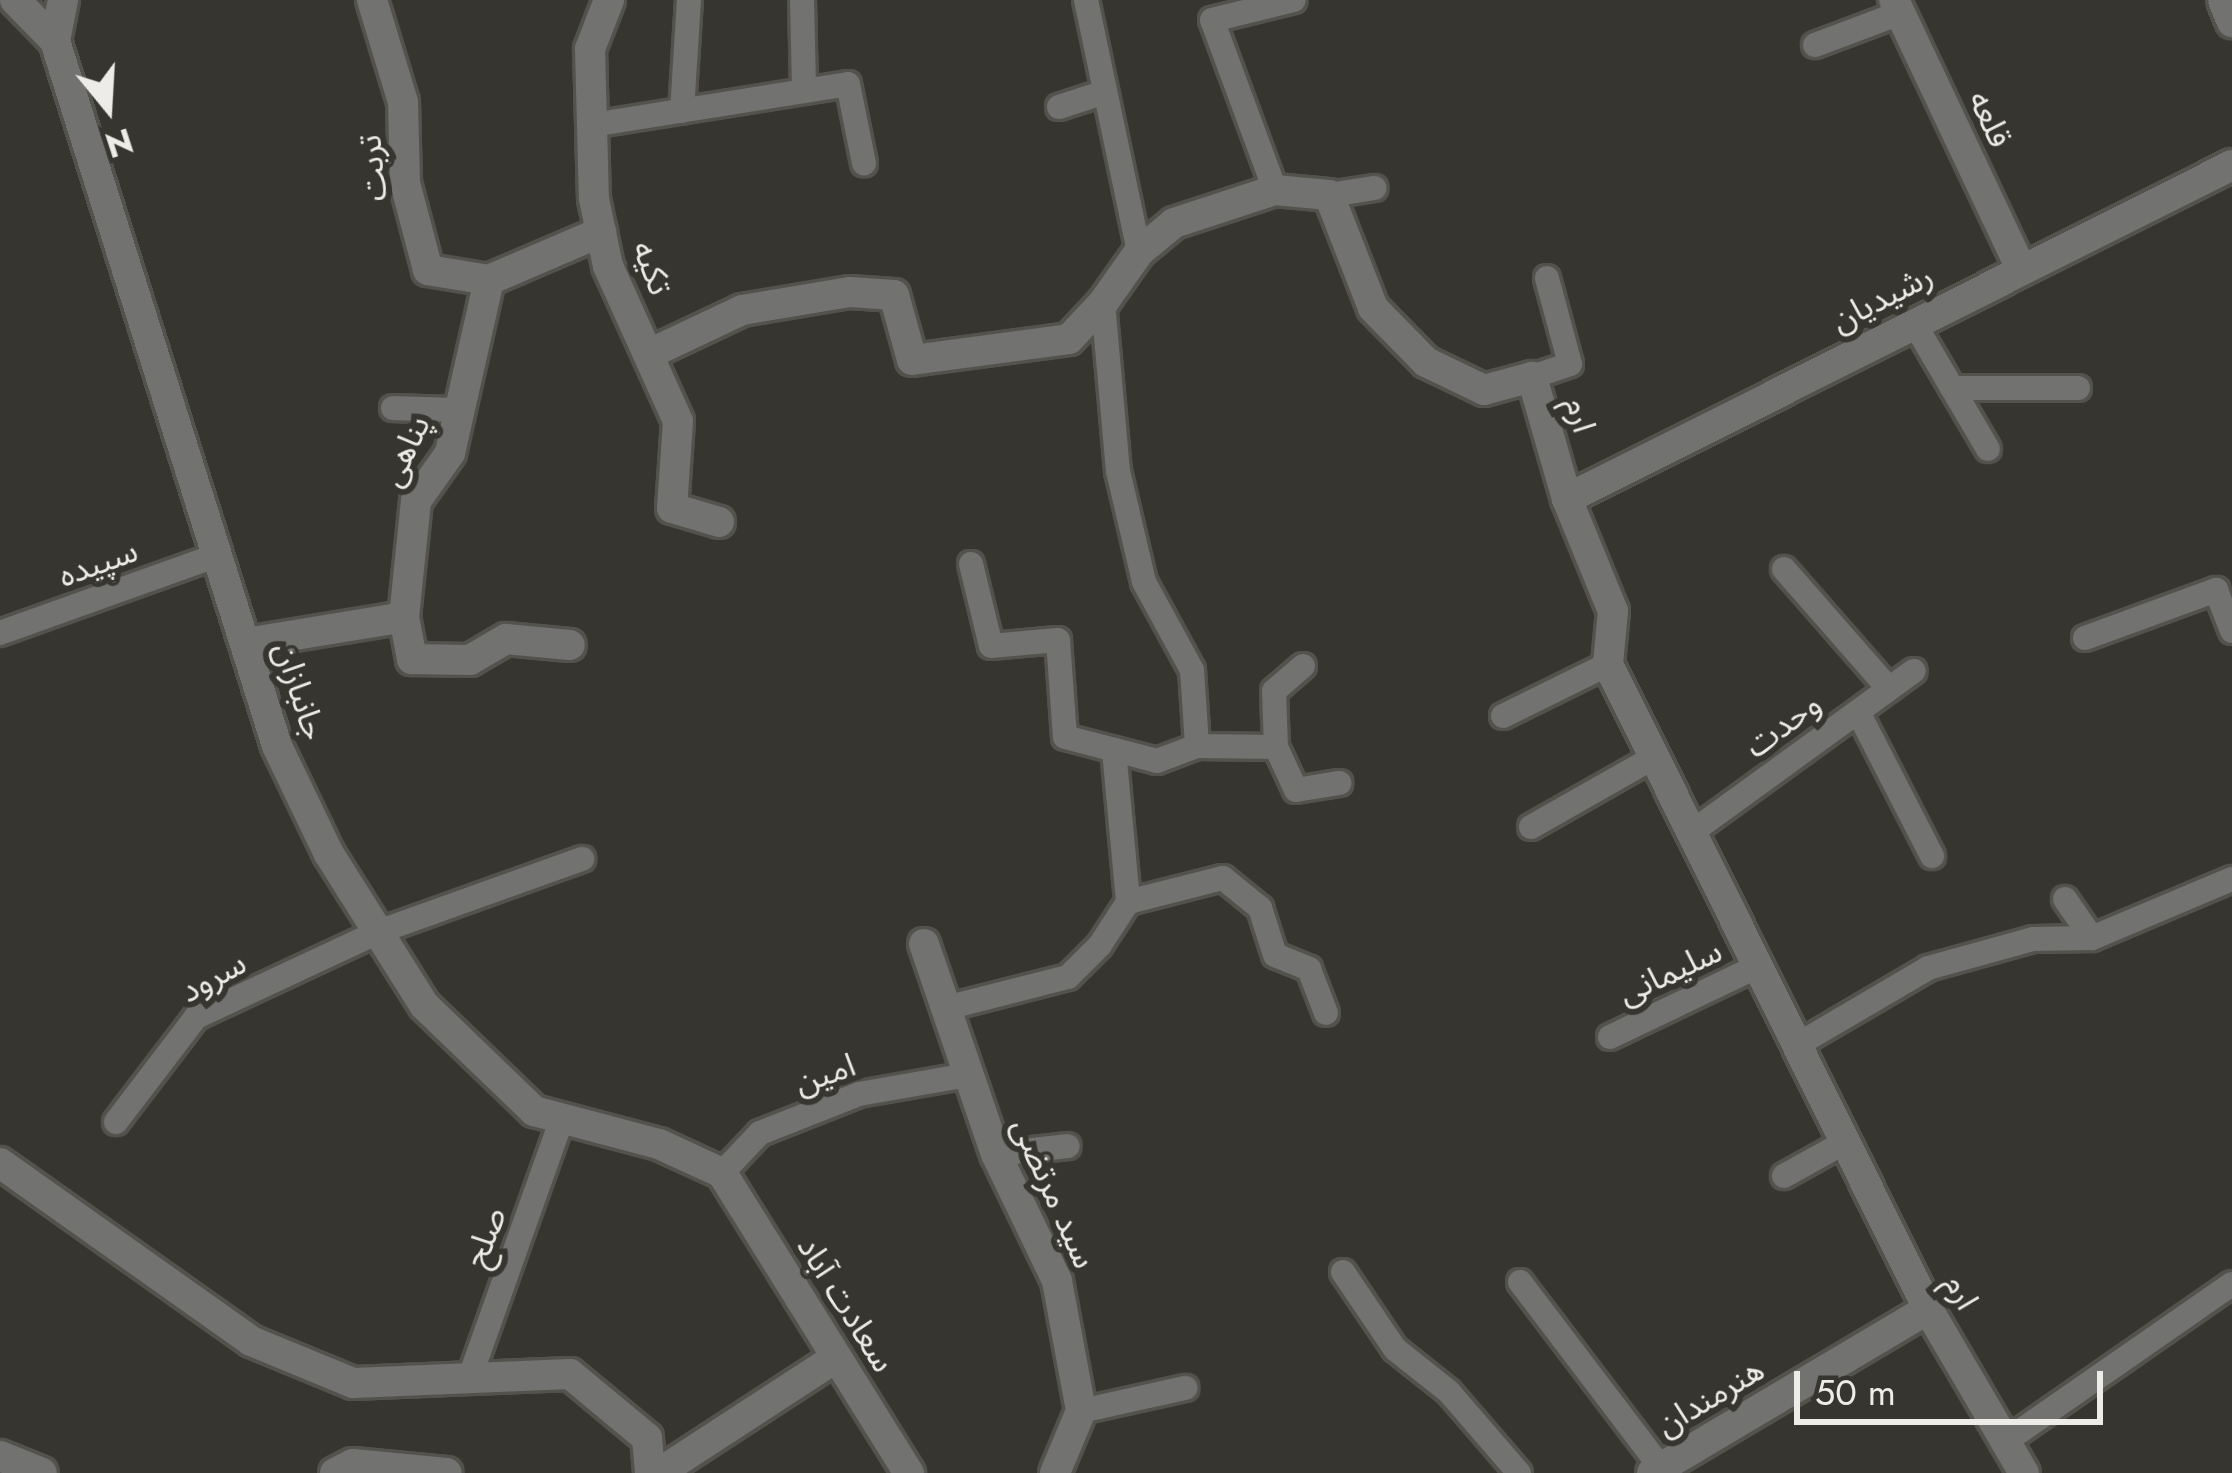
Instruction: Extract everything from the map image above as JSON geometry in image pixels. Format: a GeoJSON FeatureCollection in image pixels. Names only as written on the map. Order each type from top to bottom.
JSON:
{"type":"FeatureCollection","features":[{"type":"Feature","properties":{"kind":"street","name":"جانبازان"},"geometry":{"type":"LineString","coordinates":[[15,0],[55,41],[278,746],[328,854],[424,1005],[534,1111],[659,1144],[722,1173]]}},
{"type":"Feature","properties":{"kind":"street","name":"جانبازان"},"geometry":{"type":"LineString","coordinates":[[55,41],[63,0]]}},
{"type":"Feature","properties":{"kind":"street","name":"تربت"},"geometry":{"type":"LineString","coordinates":[[373,0],[404,102],[405,183],[428,271],[489,280]]}},
{"type":"Feature","properties":{"kind":"street","name":"تکیه"},"geometry":{"type":"LineString","coordinates":[[609,0],[590,50],[594,199],[608,266],[678,421],[672,508],[719,522]]}},
{"type":"Feature","properties":{"kind":"street"},"geometry":{"type":"LineString","coordinates":[[2223,0],[2232,22]]}},
{"type":"Feature","properties":{"kind":"street","name":"قلعه"},"geometry":{"type":"LineString","coordinates":[[1897,6],[2020,269]]}},
{"type":"Feature","properties":{"kind":"street","name":"رشیدیان"},"geometry":{"type":"LineString","coordinates":[[1567,499],[2232,165]]}},
{"type":"Feature","properties":{"kind":"street"},"geometry":{"type":"LineString","coordinates":[[649,354],[742,310],[850,292],[894,295],[912,360],[1070,339],[1103,303],[1138,252],[1174,224],[1275,190],[1329,195]]}},
{"type":"Feature","properties":{"kind":"street","name":"ارم"},"geometry":{"type":"LineString","coordinates":[[1329,195],[1373,308],[1426,362],[1484,390],[1532,376],[1567,499],[1613,610],[1608,664],[1928,1309],[2024,1473]]}},
{"type":"Feature","properties":{"kind":"street"},"geometry":{"type":"LineString","coordinates":[[489,280],[601,232]]}},
{"type":"Feature","properties":{"kind":"street","name":"پناهی"},"geometry":{"type":"LineString","coordinates":[[404,617],[416,501],[450,453],[489,280]]}},
{"type":"Feature","properties":{"kind":"street"},"geometry":{"type":"LineString","coordinates":[[246,644],[404,617],[412,659],[470,660],[506,638],[570,645]]}},
{"type":"Feature","properties":{"kind":"street","name":"سید مرتضی"},"geometry":{"type":"LineString","coordinates":[[924,944],[996,1154],[1058,1281],[1081,1412]]}},
{"type":"Feature","properties":{"kind":"street"},"geometry":{"type":"LineString","coordinates":[[0,1163],[251,1341],[353,1383],[570,1374],[646,1438],[650,1473]]}},
{"type":"Feature","properties":{"kind":"street","name":"سعادت آباد"},"geometry":{"type":"LineString","coordinates":[[722,1173],[909,1473]]}},
{"type":"Feature","properties":{"kind":"street","name":"هنرمندان"},"geometry":{"type":"LineString","coordinates":[[1656,1470],[1928,1309]]}},
{"type":"Feature","properties":{"kind":"street"},"geometry":{"type":"LineString","coordinates":[[659,1473],[837,1357]]}},
{"type":"Feature","properties":{"kind":"street"},"geometry":{"type":"LineString","coordinates":[[1055,1473],[1081,1412]]}},
{"type":"Feature","properties":{"kind":"street"},"geometry":{"type":"LineString","coordinates":[[0,1456],[42,1473]]}},
{"type":"Feature","properties":{"kind":"street"},"geometry":{"type":"LineString","coordinates":[[335,1473],[353,1464],[447,1473]]}},
{"type":"Feature","properties":{"kind":"lane"},"geometry":{"type":"LineString","coordinates":[[682,112],[689,0]]}},
{"type":"Feature","properties":{"kind":"lane"},"geometry":{"type":"LineString","coordinates":[[802,0],[804,91]]}},
{"type":"Feature","properties":{"kind":"lane"},"geometry":{"type":"LineString","coordinates":[[1085,0],[1138,252]]}},
{"type":"Feature","properties":{"kind":"lane"},"geometry":{"type":"LineString","coordinates":[[1275,190],[1212,20],[1294,0]]}},
{"type":"Feature","properties":{"kind":"lane"},"geometry":{"type":"LineString","coordinates":[[1815,45],[1897,6]]}},
{"type":"Feature","properties":{"kind":"lane"},"geometry":{"type":"LineString","coordinates":[[592,125],[848,84],[864,163]]}},
{"type":"Feature","properties":{"kind":"lane"},"geometry":{"type":"LineString","coordinates":[[1059,107],[1105,92]]}},
{"type":"Feature","properties":{"kind":"lane"},"geometry":{"type":"LineString","coordinates":[[1329,195],[1374,188]]}},
{"type":"Feature","properties":{"kind":"lane"},"geometry":{"type":"LineString","coordinates":[[1532,376],[1570,364],[1547,278]]}},
{"type":"Feature","properties":{"kind":"lane"},"geometry":{"type":"LineString","coordinates":[[1103,303],[1118,471],[1144,582],[1192,670],[1197,746]]}},
{"type":"Feature","properties":{"kind":"lane"},"geometry":{"type":"LineString","coordinates":[[1914,322],[1988,449]]}},
{"type":"Feature","properties":{"kind":"lane"},"geometry":{"type":"LineString","coordinates":[[1952,388],[2078,388]]}},
{"type":"Feature","properties":{"kind":"lane"},"geometry":{"type":"LineString","coordinates":[[393,408],[462,410]]}},
{"type":"Feature","properties":{"kind":"lane","name":"سپیده"},"geometry":{"type":"LineString","coordinates":[[0,632],[218,555]]}},
{"type":"Feature","properties":{"kind":"lane"},"geometry":{"type":"LineString","coordinates":[[971,564],[991,646],[1058,640],[1065,736],[1157,761],[1197,746],[1276,746]]}},
{"type":"Feature","properties":{"kind":"lane"},"geometry":{"type":"LineString","coordinates":[[1784,569],[1889,689]]}},
{"type":"Feature","properties":{"kind":"lane"},"geometry":{"type":"LineString","coordinates":[[2085,638],[2216,590],[2231,623]]}},
{"type":"Feature","properties":{"kind":"lane"},"geometry":{"type":"LineString","coordinates":[[1503,716],[1608,664]]}},
{"type":"Feature","properties":{"kind":"lane"},"geometry":{"type":"LineString","coordinates":[[1303,666],[1274,691],[1276,746],[1296,790],[1339,783]]}},
{"type":"Feature","properties":{"kind":"lane","name":"وحدت"},"geometry":{"type":"LineString","coordinates":[[1691,832],[1914,671]]}},
{"type":"Feature","properties":{"kind":"lane"},"geometry":{"type":"LineString","coordinates":[[1858,712],[1932,856]]}},
{"type":"Feature","properties":{"kind":"lane"},"geometry":{"type":"LineString","coordinates":[[946,1008],[1068,977],[1100,946],[1128,902],[1114,750]]}},
{"type":"Feature","properties":{"kind":"lane"},"geometry":{"type":"LineString","coordinates":[[1532,827],[1654,758]]}},
{"type":"Feature","properties":{"kind":"lane"},"geometry":{"type":"LineString","coordinates":[[378,932],[582,859]]}},
{"type":"Feature","properties":{"kind":"lane"},"geometry":{"type":"LineString","coordinates":[[1128,902],[1222,878],[1260,908],[1275,955],[1309,969],[1326,1013]]}},
{"type":"Feature","properties":{"kind":"lane"},"geometry":{"type":"LineString","coordinates":[[1797,1045],[1928,968],[2033,939],[2092,938],[2232,879]]}},
{"type":"Feature","properties":{"kind":"lane"},"geometry":{"type":"LineString","coordinates":[[2065,899],[2092,938]]}},
{"type":"Feature","properties":{"kind":"lane","name":"سرود"},"geometry":{"type":"LineString","coordinates":[[116,1121],[196,1017],[378,932]]}},
{"type":"Feature","properties":{"kind":"lane","name":"سلیمانی"},"geometry":{"type":"LineString","coordinates":[[1610,1037],[1758,967]]}},
{"type":"Feature","properties":{"kind":"lane","name":"امین"},"geometry":{"type":"LineString","coordinates":[[722,1173],[760,1132],[859,1094],[968,1075]]}},
{"type":"Feature","properties":{"kind":"lane","name":"صلح"},"geometry":{"type":"LineString","coordinates":[[470,1377],[562,1118]]}},
{"type":"Feature","properties":{"kind":"lane"},"geometry":{"type":"LineString","coordinates":[[1784,1176],[1845,1142]]}},
{"type":"Feature","properties":{"kind":"lane"},"geometry":{"type":"LineString","coordinates":[[996,1154],[1068,1146]]}},
{"type":"Feature","properties":{"kind":"lane"},"geometry":{"type":"LineString","coordinates":[[1343,1272],[1395,1349],[1449,1392],[1519,1473]]}},
{"type":"Feature","properties":{"kind":"lane"},"geometry":{"type":"LineString","coordinates":[[1520,1282],[1656,1470]]}},
{"type":"Feature","properties":{"kind":"lane"},"geometry":{"type":"LineString","coordinates":[[2006,1441],[2232,1285]]}},
{"type":"Feature","properties":{"kind":"lane"},"geometry":{"type":"LineString","coordinates":[[1081,1412],[1184,1388]]}}]}
